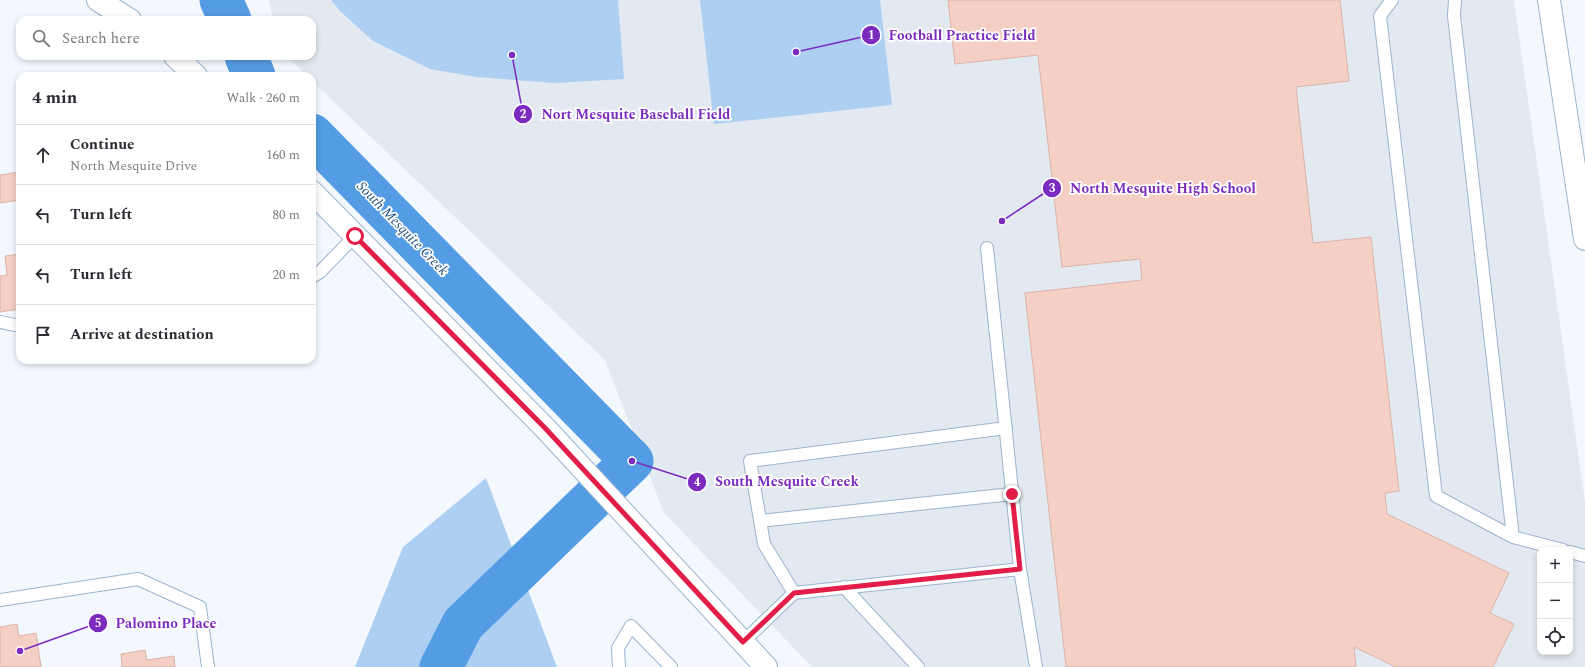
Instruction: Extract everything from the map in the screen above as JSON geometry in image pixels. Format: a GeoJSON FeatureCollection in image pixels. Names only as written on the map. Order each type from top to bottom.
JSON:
{"type":"FeatureCollection","features":[{"type":"Feature","properties":{"kind":"street"},"geometry":{"type":"LineString","coordinates":[[98,0],[124,16]]}},
{"type":"Feature","properties":{"kind":"street"},"geometry":{"type":"LineString","coordinates":[[1549,0],[1585,239]]}},
{"type":"Feature","properties":{"kind":"street"},"geometry":{"type":"LineString","coordinates":[[179,60],[190,72]]}},
{"type":"Feature","properties":{"kind":"street"},"geometry":{"type":"LineString","coordinates":[[316,196],[545,428],[766,667]]}},
{"type":"Feature","properties":{"kind":"lane"},"geometry":{"type":"LineString","coordinates":[[1392,0],[1380,16],[1436,496],[1513,537],[1551,547]]}},
{"type":"Feature","properties":{"kind":"lane"},"geometry":{"type":"LineString","coordinates":[[1455,0],[1454,16],[1513,537]]}},
{"type":"Feature","properties":{"kind":"lane"},"geometry":{"type":"LineString","coordinates":[[316,274],[355,236]]}},
{"type":"Feature","properties":{"kind":"lane"},"geometry":{"type":"LineString","coordinates":[[987,248],[1020,569],[1036,667]]}},
{"type":"Feature","properties":{"kind":"lane"},"geometry":{"type":"LineString","coordinates":[[0,322],[16,325]]}},
{"type":"Feature","properties":{"kind":"lane"},"geometry":{"type":"LineString","coordinates":[[794,593],[764,544],[750,461],[1006,428]]}},
{"type":"Feature","properties":{"kind":"lane"},"geometry":{"type":"LineString","coordinates":[[760,521],[1012,494]]}},
{"type":"Feature","properties":{"kind":"lane"},"geometry":{"type":"LineString","coordinates":[[1573,553],[1585,556]]}},
{"type":"Feature","properties":{"kind":"lane"},"geometry":{"type":"LineString","coordinates":[[743,642],[794,593],[1020,569]]}},
{"type":"Feature","properties":{"kind":"lane"},"geometry":{"type":"LineString","coordinates":[[0,600],[138,579],[200,607],[208,667]]}},
{"type":"Feature","properties":{"kind":"lane"},"geometry":{"type":"LineString","coordinates":[[844,587],[918,667]]}},
{"type":"Feature","properties":{"kind":"lane"},"geometry":{"type":"LineString","coordinates":[[619,667],[618,648],[631,626],[671,667]]}},
{"type":"Feature","properties":{"kind":"shaded area"},"geometry":{"type":"Polygon","coordinates":[[[269,0],[1514,0],[1585,502],[1585,667],[812,667],[664,513],[605,360],[316,85],[316,72],[303,72],[290,60],[316,60],[316,16],[272,16],[269,0]]]}},
{"type":"Feature","properties":{"kind":"shaded area"},"geometry":{"type":"Polygon","coordinates":[[[331,0],[618,0],[624,79],[555,83],[477,77],[430,69],[373,41],[340,11],[331,0]]]}},
{"type":"Feature","properties":{"kind":"shaded area"},"geometry":{"type":"Polygon","coordinates":[[[700,0],[880,0],[892,105],[714,124],[700,0]]]}},
{"type":"Feature","properties":{"kind":"shaded area"},"geometry":{"type":"Polygon","coordinates":[[[486,478],[557,667],[355,667],[403,547],[486,478]]]}},
{"type":"Feature","properties":{"kind":"building"},"geometry":{"type":"Polygon","coordinates":[[[948,0],[1340,0],[1349,81],[1296,87],[1313,243],[1371,237],[1399,491],[1385,493],[1387,514],[1509,573],[1490,613],[1514,624],[1493,667],[1396,667],[1354,647],[1356,667],[1066,667],[1025,293],[1142,280],[1140,259],[1062,267],[1038,55],[955,64],[948,0]]]}},
{"type":"Feature","properties":{"kind":"building"},"geometry":{"type":"Polygon","coordinates":[[[16,173],[16,201],[0,203],[0,175],[16,173]]]}},
{"type":"Feature","properties":{"kind":"building"},"geometry":{"type":"Polygon","coordinates":[[[16,255],[16,310],[0,312],[0,276],[7,275],[5,256],[16,255]]]}},
{"type":"Feature","properties":{"kind":"building"},"geometry":{"type":"Polygon","coordinates":[[[17,624],[19,636],[36,633],[41,667],[0,667],[0,627],[17,624]]]}},
{"type":"Feature","properties":{"kind":"building"},"geometry":{"type":"Polygon","coordinates":[[[145,650],[147,660],[174,656],[175,667],[122,667],[121,654],[145,650]]]}},
{"type":"Feature","properties":{"kind":"waterway","name":"South Mesquite Creek"},"geometry":{"type":"LineString","coordinates":[[221,0],[228,16]]}},
{"type":"Feature","properties":{"kind":"waterway","name":"South Mesquite Creek"},"geometry":{"type":"LineString","coordinates":[[248,60],[252,72]]}},
{"type":"Feature","properties":{"kind":"waterway","name":"South Mesquite Creek"},"geometry":{"type":"LineString","coordinates":[[316,139],[632,461],[463,624],[441,667]]}},
{"type":"Feature","properties":{"kind":"place","name":"Football Practice Field"},"geometry":{"type":"Point","coordinates":[796,52]}},
{"type":"Feature","properties":{"kind":"place","name":"Nort Mesquite Baseball Field"},"geometry":{"type":"Point","coordinates":[512,55]}},
{"type":"Feature","properties":{"kind":"place","name":"North Mesquite High School"},"geometry":{"type":"Point","coordinates":[1002,221]}},
{"type":"Feature","properties":{"kind":"place","name":"South Mesquite Creek"},"geometry":{"type":"Point","coordinates":[632,461]}},
{"type":"Feature","properties":{"kind":"place","name":"Palomino Place"},"geometry":{"type":"Point","coordinates":[20,651]}},
{"type":"Feature","properties":{"kind":"route"},"geometry":{"type":"LineString","coordinates":[[355,236],[545,428],[743,642],[794,593],[1020,569],[1012,494]]}}]}
